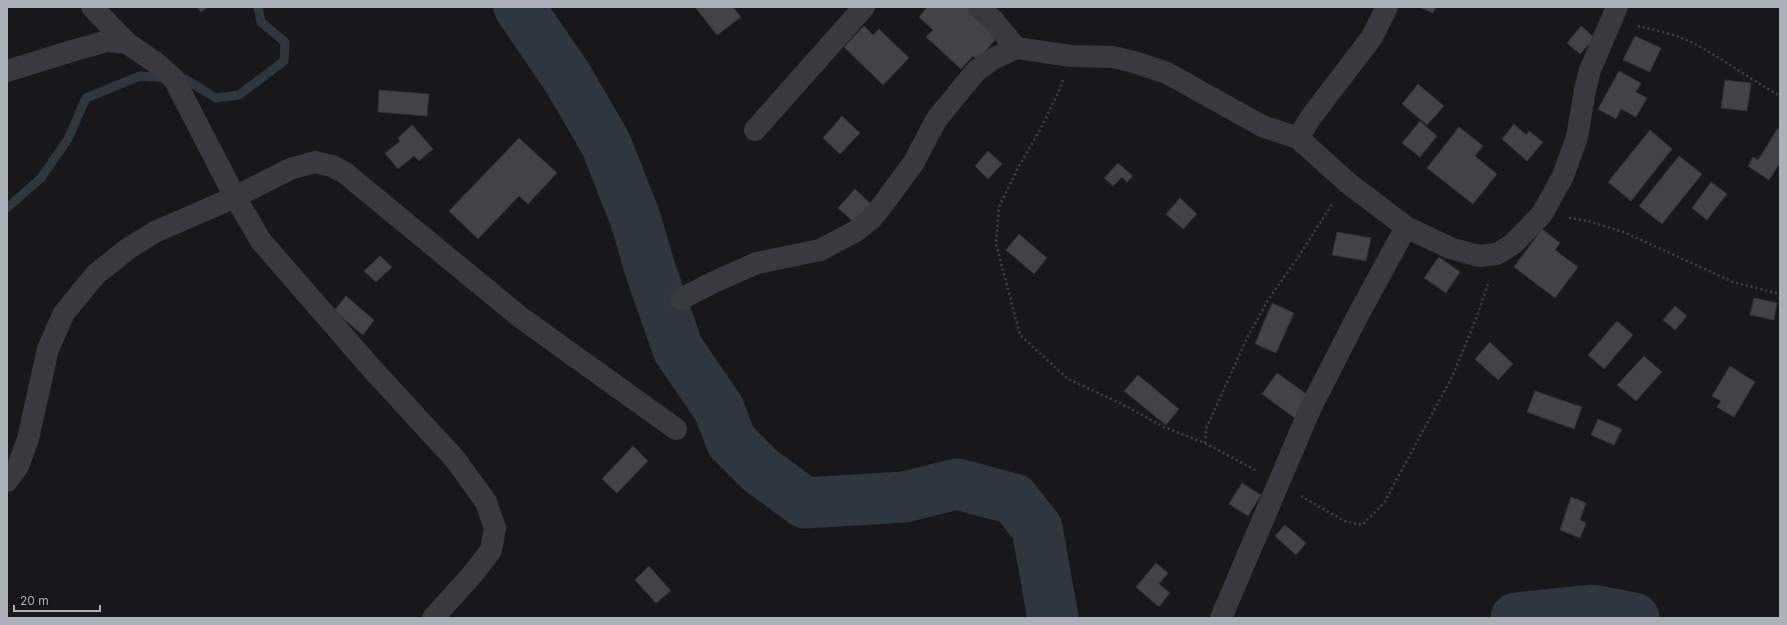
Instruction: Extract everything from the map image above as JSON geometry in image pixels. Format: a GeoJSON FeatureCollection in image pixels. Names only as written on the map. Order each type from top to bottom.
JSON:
{"type":"FeatureCollection","features":[{"type":"Feature","properties":{"kind":"street"},"geometry":{"type":"LineString","coordinates":[[92,7],[127,43],[156,63],[174,79],[234,197],[261,241],[373,370],[455,458],[486,502],[495,528],[491,550],[472,575],[433,618]]}},
{"type":"Feature","properties":{"kind":"street"},"geometry":{"type":"LineString","coordinates":[[755,130],[864,7]]}},
{"type":"Feature","properties":{"kind":"street"},"geometry":{"type":"LineString","coordinates":[[979,7],[993,20],[1016,48]]}},
{"type":"Feature","properties":{"kind":"street"},"geometry":{"type":"LineString","coordinates":[[1298,138],[1311,117],[1372,37],[1387,7]]}},
{"type":"Feature","properties":{"kind":"street"},"geometry":{"type":"LineString","coordinates":[[681,299],[714,282],[757,263],[820,250],[856,231],[872,219],[884,203],[914,162],[936,120],[976,70],[995,58],[1016,48],[1071,56],[1113,57],[1167,73],[1262,126],[1298,138],[1348,183],[1406,227],[1450,248],[1479,256],[1498,254],[1513,244],[1542,214],[1562,176],[1576,137],[1590,70],[1613,14]]}},
{"type":"Feature","properties":{"kind":"street"},"geometry":{"type":"LineString","coordinates":[[7,71],[108,41],[127,43]]}},
{"type":"Feature","properties":{"kind":"street"},"geometry":{"type":"LineString","coordinates":[[7,481],[18,466],[28,439],[48,349],[64,313],[96,274],[129,248],[155,232],[234,197],[290,169],[315,162],[332,166],[345,173],[520,317],[676,429]]}},
{"type":"Feature","properties":{"kind":"street"},"geometry":{"type":"LineString","coordinates":[[1221,618],[1314,400],[1406,227]]}},
{"type":"Feature","properties":{"kind":"path"},"geometry":{"type":"LineString","coordinates":[[1613,14],[1689,41],[1730,64],[1780,96]]}},
{"type":"Feature","properties":{"kind":"path"},"geometry":{"type":"LineString","coordinates":[[1071,56],[1058,93],[999,207],[996,244],[1020,335],[1068,380],[1122,404],[1164,427],[1205,443],[1278,482],[1344,521],[1362,525],[1384,503],[1452,378],[1476,319],[1498,254]]}},
{"type":"Feature","properties":{"kind":"path"},"geometry":{"type":"LineString","coordinates":[[1205,443],[1206,429],[1223,390],[1268,300],[1299,256],[1317,226],[1348,183]]}},
{"type":"Feature","properties":{"kind":"path"},"geometry":{"type":"LineString","coordinates":[[1542,214],[1588,221],[1626,233],[1733,282],[1780,294]]}},
{"type":"Feature","properties":{"kind":"building"},"geometry":{"type":"Polygon","coordinates":[[[197,7],[207,7],[201,12],[197,7]]]}},
{"type":"Feature","properties":{"kind":"building"},"geometry":{"type":"Polygon","coordinates":[[[695,7],[733,7],[741,17],[717,35],[695,7]]]}},
{"type":"Feature","properties":{"kind":"building"},"geometry":{"type":"Polygon","coordinates":[[[927,7],[972,7],[1001,33],[978,60],[973,56],[961,69],[926,37],[933,30],[919,17],[927,7]]]}},
{"type":"Feature","properties":{"kind":"building"},"geometry":{"type":"Polygon","coordinates":[[[1419,7],[1436,7],[1433,13],[1419,7]]]}},
{"type":"Feature","properties":{"kind":"building"},"geometry":{"type":"Polygon","coordinates":[[[864,26],[873,35],[879,29],[909,58],[883,85],[844,47],[864,26]]]}},
{"type":"Feature","properties":{"kind":"building"},"geometry":{"type":"Polygon","coordinates":[[[1581,26],[1595,38],[1580,54],[1567,43],[1581,26]]]}},
{"type":"Feature","properties":{"kind":"building"},"geometry":{"type":"Polygon","coordinates":[[[1635,36],[1661,48],[1650,72],[1623,60],[1635,36]]]}},
{"type":"Feature","properties":{"kind":"building"},"geometry":{"type":"Polygon","coordinates":[[[1619,71],[1641,83],[1636,92],[1647,98],[1636,117],[1621,109],[1616,119],[1598,109],[1619,71]]]}},
{"type":"Feature","properties":{"kind":"building"},"geometry":{"type":"Polygon","coordinates":[[[1725,80],[1751,83],[1747,111],[1721,108],[1725,80]]]}},
{"type":"Feature","properties":{"kind":"building"},"geometry":{"type":"Polygon","coordinates":[[[1418,84],[1444,106],[1427,125],[1402,104],[1418,84]]]}},
{"type":"Feature","properties":{"kind":"building"},"geometry":{"type":"Polygon","coordinates":[[[379,90],[429,94],[427,116],[378,112],[379,90]]]}},
{"type":"Feature","properties":{"kind":"building"},"geometry":{"type":"Polygon","coordinates":[[[842,116],[860,133],[840,154],[823,138],[842,116]]]}},
{"type":"Feature","properties":{"kind":"building"},"geometry":{"type":"Polygon","coordinates":[[[1420,121],[1437,136],[1420,157],[1402,143],[1420,121]]]}},
{"type":"Feature","properties":{"kind":"building"},"geometry":{"type":"Polygon","coordinates":[[[1514,124],[1526,135],[1529,131],[1543,142],[1527,161],[1502,139],[1514,124]]]}},
{"type":"Feature","properties":{"kind":"building"},"geometry":{"type":"Polygon","coordinates":[[[412,125],[433,149],[419,161],[414,156],[398,169],[385,153],[400,141],[398,138],[412,125]]]}},
{"type":"Feature","properties":{"kind":"building"},"geometry":{"type":"Polygon","coordinates":[[[1459,127],[1483,146],[1475,156],[1497,174],[1473,204],[1427,168],[1459,127]]]}},
{"type":"Feature","properties":{"kind":"building"},"geometry":{"type":"Polygon","coordinates":[[[1778,128],[1780,129],[1780,163],[1769,180],[1748,166],[1753,157],[1758,160],[1778,128]]]}},
{"type":"Feature","properties":{"kind":"building"},"geometry":{"type":"Polygon","coordinates":[[[1650,130],[1672,149],[1631,201],[1608,182],[1650,130]]]}},
{"type":"Feature","properties":{"kind":"building"},"geometry":{"type":"Polygon","coordinates":[[[519,138],[557,173],[528,204],[519,196],[478,239],[449,211],[519,138]]]}},
{"type":"Feature","properties":{"kind":"building"},"geometry":{"type":"Polygon","coordinates":[[[988,151],[1002,164],[988,179],[975,166],[988,151]]]}},
{"type":"Feature","properties":{"kind":"building"},"geometry":{"type":"Polygon","coordinates":[[[1679,156],[1702,174],[1662,224],[1639,206],[1679,156]]]}},
{"type":"Feature","properties":{"kind":"building"},"geometry":{"type":"Polygon","coordinates":[[[1118,163],[1133,176],[1127,182],[1122,177],[1113,186],[1104,178],[1118,163]]]}},
{"type":"Feature","properties":{"kind":"building"},"geometry":{"type":"Polygon","coordinates":[[[1711,182],[1727,194],[1707,220],[1692,208],[1711,182]]]}},
{"type":"Feature","properties":{"kind":"building"},"geometry":{"type":"Polygon","coordinates":[[[855,189],[873,206],[856,224],[838,208],[855,189]]]}},
{"type":"Feature","properties":{"kind":"building"},"geometry":{"type":"Polygon","coordinates":[[[1180,198],[1197,214],[1183,229],[1166,214],[1180,198]]]}},
{"type":"Feature","properties":{"kind":"building"},"geometry":{"type":"Polygon","coordinates":[[[1542,229],[1560,243],[1555,250],[1578,267],[1555,298],[1514,267],[1542,229]]]}},
{"type":"Feature","properties":{"kind":"building"},"geometry":{"type":"Polygon","coordinates":[[[1337,232],[1371,238],[1366,261],[1332,255],[1337,232]]]}},
{"type":"Feature","properties":{"kind":"building"},"geometry":{"type":"Polygon","coordinates":[[[1019,234],[1047,258],[1034,274],[1006,250],[1019,234]]]}},
{"type":"Feature","properties":{"kind":"building"},"geometry":{"type":"Polygon","coordinates":[[[380,256],[392,267],[376,282],[364,271],[380,256]]]}},
{"type":"Feature","properties":{"kind":"building"},"geometry":{"type":"Polygon","coordinates":[[[1439,257],[1460,272],[1446,293],[1424,278],[1439,257]]]}},
{"type":"Feature","properties":{"kind":"building"},"geometry":{"type":"Polygon","coordinates":[[[346,296],[374,320],[363,335],[334,311],[346,296]]]}},
{"type":"Feature","properties":{"kind":"building"},"geometry":{"type":"Polygon","coordinates":[[[1754,298],[1777,303],[1774,320],[1750,315],[1754,298]]]}},
{"type":"Feature","properties":{"kind":"building"},"geometry":{"type":"Polygon","coordinates":[[[1272,303],[1294,313],[1276,353],[1255,344],[1272,303]]]}},
{"type":"Feature","properties":{"kind":"building"},"geometry":{"type":"Polygon","coordinates":[[[1675,306],[1687,316],[1675,330],[1663,320],[1675,306]]]}},
{"type":"Feature","properties":{"kind":"building"},"geometry":{"type":"Polygon","coordinates":[[[1617,321],[1633,335],[1604,369],[1588,355],[1617,321]]]}},
{"type":"Feature","properties":{"kind":"building"},"geometry":{"type":"Polygon","coordinates":[[[1490,342],[1513,364],[1498,380],[1475,359],[1490,342]]]}},
{"type":"Feature","properties":{"kind":"building"},"geometry":{"type":"Polygon","coordinates":[[[1644,356],[1662,372],[1636,401],[1617,385],[1644,356]]]}},
{"type":"Feature","properties":{"kind":"building"},"geometry":{"type":"Polygon","coordinates":[[[1730,366],[1755,382],[1734,417],[1717,407],[1721,401],[1712,396],[1730,366]]]}},
{"type":"Feature","properties":{"kind":"building"},"geometry":{"type":"Polygon","coordinates":[[[1277,373],[1312,398],[1296,419],[1262,394],[1277,373]]]}},
{"type":"Feature","properties":{"kind":"building"},"geometry":{"type":"Polygon","coordinates":[[[1138,375],[1179,409],[1166,425],[1124,391],[1138,375]]]}},
{"type":"Feature","properties":{"kind":"building"},"geometry":{"type":"Polygon","coordinates":[[[1535,391],[1582,407],[1574,429],[1527,412],[1535,391]]]}},
{"type":"Feature","properties":{"kind":"building"},"geometry":{"type":"Polygon","coordinates":[[[1598,419],[1622,429],[1614,445],[1591,435],[1598,419]]]}},
{"type":"Feature","properties":{"kind":"building"},"geometry":{"type":"Polygon","coordinates":[[[633,446],[648,461],[617,493],[602,479],[633,446]]]}},
{"type":"Feature","properties":{"kind":"building"},"geometry":{"type":"Polygon","coordinates":[[[1242,483],[1261,495],[1248,516],[1229,504],[1242,483]]]}},
{"type":"Feature","properties":{"kind":"building"},"geometry":{"type":"Polygon","coordinates":[[[1571,497],[1586,503],[1580,520],[1586,523],[1580,538],[1560,530],[1571,497]]]}},
{"type":"Feature","properties":{"kind":"building"},"geometry":{"type":"Polygon","coordinates":[[[1285,525],[1306,543],[1296,555],[1275,536],[1285,525]]]}},
{"type":"Feature","properties":{"kind":"building"},"geometry":{"type":"Polygon","coordinates":[[[1156,563],[1168,573],[1159,584],[1170,593],[1159,607],[1136,587],[1156,563]]]}},
{"type":"Feature","properties":{"kind":"building"},"geometry":{"type":"Polygon","coordinates":[[[649,566],[671,591],[656,603],[635,580],[649,566]]]}},
{"type":"Feature","properties":{"kind":"waterway"},"geometry":{"type":"LineString","coordinates":[[7,208],[41,178],[68,139],[86,98],[140,76],[185,79],[216,98],[239,95],[284,61],[285,42],[261,22],[258,7]]}},
{"type":"Feature","properties":{"kind":"waterway"},"geometry":{"type":"LineString","coordinates":[[519,7],[567,77],[606,144],[635,218],[651,272],[678,349],[719,409],[731,441],[760,470],[805,503],[904,497],[957,484],[1014,499],[1037,528],[1053,618]]}},
{"type":"Feature","properties":{"kind":"waterway"},"geometry":{"type":"LineString","coordinates":[[1516,618],[1592,610],[1634,618]]}}]}
